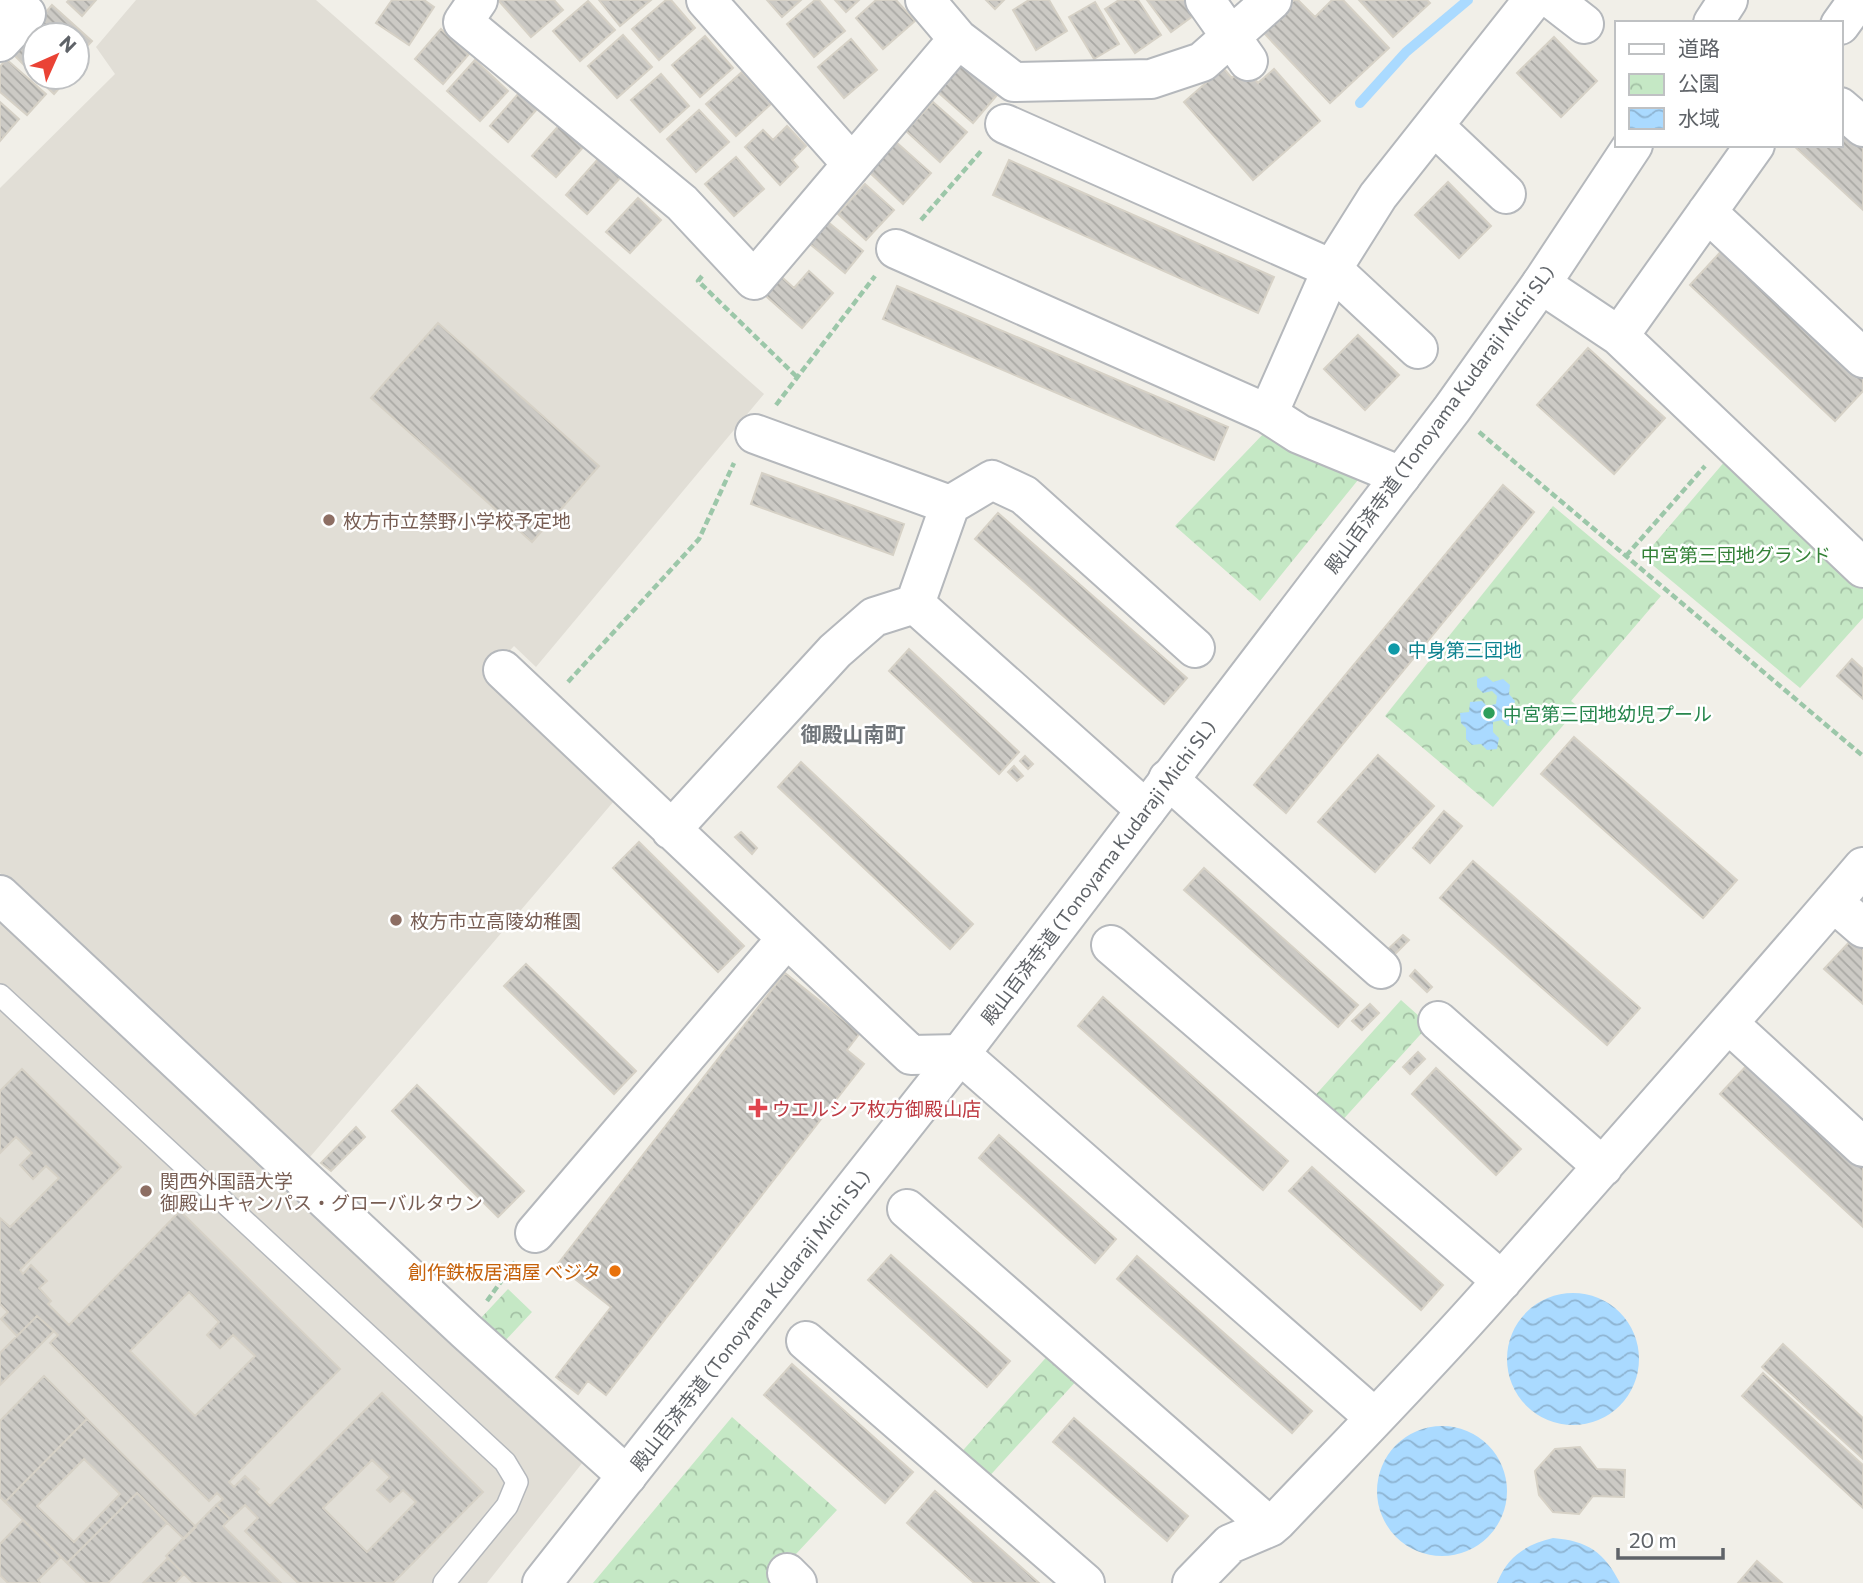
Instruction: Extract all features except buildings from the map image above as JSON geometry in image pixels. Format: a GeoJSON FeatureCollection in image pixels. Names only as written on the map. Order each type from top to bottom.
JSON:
{"type":"FeatureCollection","features":[{"type":"Feature","properties":{"kind":"street"},"geometry":{"type":"LineString","coordinates":[[0,42],[26,14],[11,0]]}},
{"type":"Feature","properties":{"kind":"street"},"geometry":{"type":"LineString","coordinates":[[478,0],[463,22],[682,203],[754,280],[958,38]]}},
{"type":"Feature","properties":{"kind":"street"},"geometry":{"type":"LineString","coordinates":[[706,0],[852,164]]}},
{"type":"Feature","properties":{"kind":"street"},"geometry":{"type":"LineString","coordinates":[[925,0],[958,38],[1014,82],[1151,79],[1240,49],[1272,0]]}},
{"type":"Feature","properties":{"kind":"street"},"geometry":{"type":"LineString","coordinates":[[1205,0],[1240,49]]}},
{"type":"Feature","properties":{"kind":"street"},"geometry":{"type":"LineString","coordinates":[[1268,414],[1332,270],[1378,196],[1533,0]]}},
{"type":"Feature","properties":{"kind":"street"},"geometry":{"type":"LineString","coordinates":[[1553,0],[1584,24]]}},
{"type":"Feature","properties":{"kind":"street"},"geometry":{"type":"LineString","coordinates":[[1714,21],[1728,0]]}},
{"type":"Feature","properties":{"kind":"street"},"geometry":{"type":"LineString","coordinates":[[1842,22],[1858,0]]}},
{"type":"Feature","properties":{"kind":"street"},"geometry":{"type":"LineString","coordinates":[[1842,109],[1863,127]]}},
{"type":"Feature","properties":{"kind":"street"},"geometry":{"type":"LineString","coordinates":[[1005,124],[1332,270],[1419,349]]}},
{"type":"Feature","properties":{"kind":"street"},"geometry":{"type":"LineString","coordinates":[[1434,125],[1506,194]]}},
{"type":"Feature","properties":{"kind":"street","name":"殿山百済寺道 (Tonoyama Kudaraji Michi SL)"},"geometry":{"type":"LineString","coordinates":[[542,1583],[960,1054],[1452,409],[1541,284],[1632,147]]}},
{"type":"Feature","properties":{"kind":"street"},"geometry":{"type":"LineString","coordinates":[[1619,336],[1754,147]]}},
{"type":"Feature","properties":{"kind":"street"},"geometry":{"type":"LineString","coordinates":[[1707,212],[1863,358]]}},
{"type":"Feature","properties":{"kind":"street"},"geometry":{"type":"LineString","coordinates":[[896,249],[1268,414],[1299,434],[1401,476]]}},
{"type":"Feature","properties":{"kind":"street"},"geometry":{"type":"LineString","coordinates":[[1541,284],[1619,336],[1863,568]]}},
{"type":"Feature","properties":{"kind":"street"},"geometry":{"type":"LineString","coordinates":[[755,434],[950,505]]}},
{"type":"Feature","properties":{"kind":"street"},"geometry":{"type":"LineString","coordinates":[[915,604],[950,505],[992,480],[1024,495],[1195,648]]}},
{"type":"Feature","properties":{"kind":"street"},"geometry":{"type":"LineString","coordinates":[[915,604],[1146,810]]}},
{"type":"Feature","properties":{"kind":"street"},"geometry":{"type":"LineString","coordinates":[[671,830],[835,651],[874,617],[915,604]]}},
{"type":"Feature","properties":{"kind":"street"},"geometry":{"type":"LineString","coordinates":[[503,670],[911,1055],[960,1054],[1375,1418]]}},
{"type":"Feature","properties":{"kind":"street"},"geometry":{"type":"LineString","coordinates":[[1168,779],[1381,969]]}},
{"type":"Feature","properties":{"kind":"street"},"geometry":{"type":"LineString","coordinates":[[1192,1583],[1230,1544],[1270,1527],[1375,1418],[1603,1167],[1863,867]]}},
{"type":"Feature","properties":{"kind":"street"},"geometry":{"type":"LineString","coordinates":[[0,895],[466,1331],[627,1476]]}},
{"type":"Feature","properties":{"kind":"street"},"geometry":{"type":"LineString","coordinates":[[1833,902],[1863,928]]}},
{"type":"Feature","properties":{"kind":"street"},"geometry":{"type":"LineString","coordinates":[[535,1233],[787,938]]}},
{"type":"Feature","properties":{"kind":"street"},"geometry":{"type":"LineString","coordinates":[[1111,946],[1502,1281]]}},
{"type":"Feature","properties":{"kind":"street"},"geometry":{"type":"LineString","coordinates":[[1438,1021],[1603,1167]]}},
{"type":"Feature","properties":{"kind":"street"},"geometry":{"type":"LineString","coordinates":[[1729,1024],[1863,1147]]}},
{"type":"Feature","properties":{"kind":"street"},"geometry":{"type":"LineString","coordinates":[[907,1209],[1270,1527]]}},
{"type":"Feature","properties":{"kind":"street"},"geometry":{"type":"LineString","coordinates":[[806,1341],[1085,1583]]}},
{"type":"Feature","properties":{"kind":"lane"},"geometry":{"type":"LineString","coordinates":[[0,995],[505,1462],[517,1482],[507,1506],[444,1583]]}},
{"type":"Feature","properties":{"kind":"path"},"geometry":{"type":"LineString","coordinates":[[743,326],[796,376]]}},
{"type":"Feature","properties":{"kind":"path"},"geometry":{"type":"LineString","coordinates":[[1452,409],[1863,756]]}},
{"type":"Feature","properties":{"kind":"path"},"geometry":{"type":"LineString","coordinates":[[1626,556],[1728,439]]}},
{"type":"Feature","properties":{"kind":"path"},"geometry":{"type":"LineString","coordinates":[[466,1331],[535,1233]]}},
{"type":"Feature","properties":{"kind":"shaded area","name":"枚方市立禁野小学校予定地"},"geometry":{"type":"Polygon","coordinates":[[[136,0],[316,0],[764,394],[536,667],[514,646],[485,678],[614,801],[310,1157],[0,873],[0,188],[115,74],[96,47],[136,0]]]}},
{"type":"Feature","properties":{"kind":"shaded area","name":"関西外国語大学 御殿山キャンパス・グローバルタウン"},"geometry":{"type":"Polygon","coordinates":[[[0,921],[583,1462],[487,1583],[0,1583],[0,921]]]}},
{"type":"Feature","properties":{"kind":"green space"},"geometry":{"type":"Polygon","coordinates":[[[1266,431],[1362,475],[1260,601],[1175,526],[1266,431]]]}},
{"type":"Feature","properties":{"kind":"green space","name":"中宮第三団地グランド"},"geometry":{"type":"Polygon","coordinates":[[[1726,460],[1863,586],[1863,618],[1800,688],[1643,557],[1726,460]]]}},
{"type":"Feature","properties":{"kind":"green space"},"geometry":{"type":"Polygon","coordinates":[[[1553,506],[1661,596],[1571,701],[1579,707],[1493,807],[1385,716],[1553,506]]]}},
{"type":"Feature","properties":{"kind":"green space"},"geometry":{"type":"Polygon","coordinates":[[[1401,1000],[1429,1025],[1339,1124],[1311,1100],[1401,1000]]]}},
{"type":"Feature","properties":{"kind":"green space"},"geometry":{"type":"Polygon","coordinates":[[[508,1289],[532,1312],[504,1342],[480,1319],[508,1289]]]}},
{"type":"Feature","properties":{"kind":"green space"},"geometry":{"type":"Polygon","coordinates":[[[1051,1352],[1079,1378],[985,1481],[957,1457],[1051,1352]]]}},
{"type":"Feature","properties":{"kind":"green space"},"geometry":{"type":"Polygon","coordinates":[[[732,1417],[837,1510],[769,1583],[593,1583],[732,1417]]]}},
{"type":"Feature","properties":{"kind":"water","name":"中宮第三団地幼児プール"},"geometry":{"type":"Polygon","coordinates":[[[1486,676],[1493,682],[1503,679],[1510,685],[1509,694],[1515,701],[1513,708],[1519,714],[1517,724],[1508,726],[1502,720],[1493,722],[1493,732],[1499,738],[1497,749],[1487,750],[1481,744],[1472,745],[1466,739],[1466,728],[1461,723],[1460,713],[1469,712],[1470,702],[1482,701],[1487,706],[1496,704],[1497,696],[1492,691],[1483,693],[1477,687],[1477,679],[1486,676]]]}},
{"type":"Feature","properties":{"kind":"water"},"geometry":{"type":"Polygon","coordinates":[[[1573,1293],[1598,1298],[1619,1313],[1634,1334],[1639,1359],[1634,1384],[1619,1405],[1598,1420],[1573,1425],[1548,1420],[1527,1405],[1512,1384],[1507,1359],[1512,1334],[1527,1313],[1548,1298],[1573,1293]]]}},
{"type":"Feature","properties":{"kind":"water"},"geometry":{"type":"Polygon","coordinates":[[[1442,1426],[1467,1431],[1488,1445],[1502,1466],[1507,1491],[1502,1516],[1488,1537],[1467,1551],[1442,1556],[1417,1551],[1396,1537],[1382,1516],[1377,1491],[1382,1466],[1396,1445],[1417,1431],[1442,1426]]]}},
{"type":"Feature","properties":{"kind":"water"},"geometry":{"type":"Polygon","coordinates":[[[1553,1538],[1576,1542],[1594,1550],[1608,1563],[1620,1583],[1497,1583],[1506,1566],[1519,1553],[1534,1544],[1553,1538]]]}},
{"type":"Feature","properties":{"kind":"waterway"},"geometry":{"type":"LineString","coordinates":[[1360,103],[1406,52],[1468,0]]}},
{"type":"Feature","properties":{"kind":"place","name":"枚方市立禁野小学校予定地"},"geometry":{"type":"Point","coordinates":[329,520]}},
{"type":"Feature","properties":{"kind":"place","name":"中身第三団地"},"geometry":{"type":"Point","coordinates":[1394,649]}},
{"type":"Feature","properties":{"kind":"place","name":"中宮第三団地幼児プール"},"geometry":{"type":"Point","coordinates":[1489,713]}},
{"type":"Feature","properties":{"kind":"place","name":"枚方市立高陵幼稚園"},"geometry":{"type":"Point","coordinates":[396,920]}},
{"type":"Feature","properties":{"kind":"place","name":"ウエルシア枚方御殿山店"},"geometry":{"type":"Point","coordinates":[758,1108]}},
{"type":"Feature","properties":{"kind":"place","name":"関西外国語大学 御殿山キャンパス・グローバルタウン"},"geometry":{"type":"Point","coordinates":[146,1191]}},
{"type":"Feature","properties":{"kind":"place","name":"創作鉄板居酒屋 ベジタ"},"geometry":{"type":"Point","coordinates":[615,1271]}},
{"type":"Feature","properties":{"kind":"district","name":"御殿山南町"},"geometry":{"type":"Point","coordinates":[853,733]}}]}
